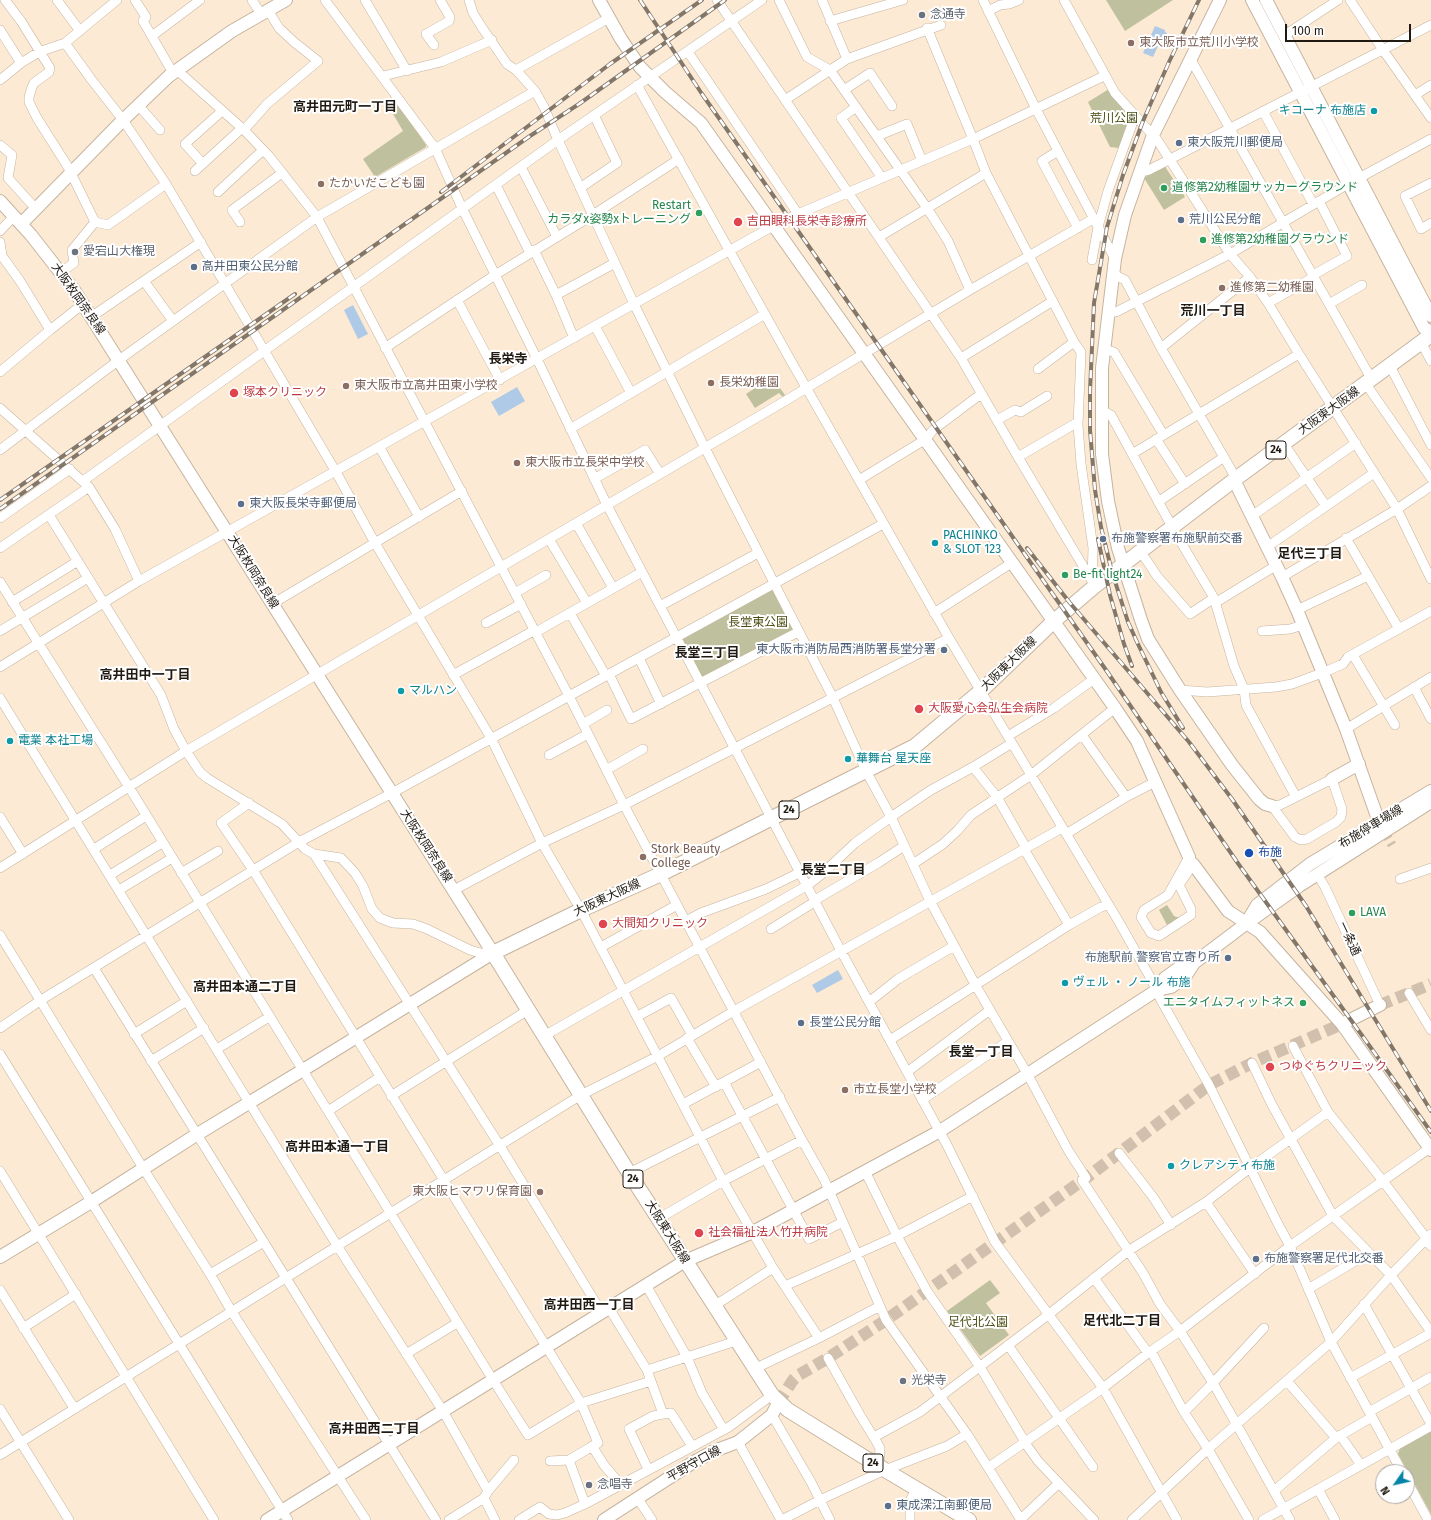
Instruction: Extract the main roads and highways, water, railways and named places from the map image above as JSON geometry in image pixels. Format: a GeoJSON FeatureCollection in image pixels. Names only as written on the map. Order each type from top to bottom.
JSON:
{"type":"FeatureCollection","features":[{"type":"Feature","properties":{"kind":"main road","name":"大阪東大阪線"},"geometry":{"type":"LineString","coordinates":[[969,1520],[882,1468],[775,1399],[754,1369],[658,1219],[493,953],[581,910],[661,874],[915,746],[981,691],[1094,583],[1122,566],[1234,480],[1426,339]]}},
{"type":"Feature","properties":{"kind":"water"},"geometry":{"type":"Polygon","coordinates":[[[1155,26],[1165,30],[1167,33],[1160,47],[1158,46],[1153,57],[1143,53],[1155,26]]]}},
{"type":"Feature","properties":{"kind":"water"},"geometry":{"type":"Polygon","coordinates":[[[353,305],[368,334],[358,339],[344,310],[353,305]]]}},
{"type":"Feature","properties":{"kind":"water"},"geometry":{"type":"Polygon","coordinates":[[[517,387],[525,401],[499,416],[491,402],[517,387]]]}},
{"type":"Feature","properties":{"kind":"water"},"geometry":{"type":"Polygon","coordinates":[[[838,970],[843,979],[817,993],[812,985],[838,970]]]}},
{"type":"Feature","properties":{"kind":"tunnel"},"geometry":{"type":"LineString","coordinates":[[1384,831],[1392,845]]}},
{"type":"Feature","properties":{"kind":"tunnel"},"geometry":{"type":"LineString","coordinates":[[1380,1005],[1431,984]]}},
{"type":"Feature","properties":{"kind":"tunnel"},"geometry":{"type":"LineString","coordinates":[[778,1403],[797,1376],[828,1358],[886,1320],[1086,1178],[1209,1085],[1252,1063],[1342,1024]]}},
{"type":"Feature","properties":{"kind":"railway"},"geometry":{"type":"LineString","coordinates":[[640,0],[702,94],[1106,670],[1237,862],[1431,1132]]}},
{"type":"Feature","properties":{"kind":"railway"},"geometry":{"type":"LineString","coordinates":[[441,192],[610,64],[702,0]]}},
{"type":"Feature","properties":{"kind":"railway"},"geometry":{"type":"LineString","coordinates":[[0,509],[530,136],[579,104],[725,0]]}},
{"type":"Feature","properties":{"kind":"railway"},"geometry":{"type":"LineString","coordinates":[[1183,728],[1161,692],[1137,642],[1128,622],[1112,572],[1101,527],[1095,490],[1090,430],[1090,391],[1094,303],[1107,227],[1123,175],[1143,121],[1199,0]]}},
{"type":"Feature","properties":{"kind":"railway"},"geometry":{"type":"LineString","coordinates":[[0,500],[295,294]]}},
{"type":"Feature","properties":{"kind":"railway"},"geometry":{"type":"LineString","coordinates":[[1098,539],[1110,595],[1132,666]]}},
{"type":"Feature","properties":{"kind":"railway"},"geometry":{"type":"LineString","coordinates":[[1027,548],[1070,603],[1189,742],[1232,799],[1306,906],[1431,1111]]}},
{"type":"Feature","properties":{"kind":"place","name":"念通寺"},"geometry":{"type":"Point","coordinates":[922,15]}},
{"type":"Feature","properties":{"kind":"place","name":"東大阪市立荒川小学校"},"geometry":{"type":"Point","coordinates":[1131,43]}},
{"type":"Feature","properties":{"kind":"place","name":"キコーナ 布施店"},"geometry":{"type":"Point","coordinates":[1374,111]}},
{"type":"Feature","properties":{"kind":"place","name":"東大阪荒川郵便局"},"geometry":{"type":"Point","coordinates":[1179,143]}},
{"type":"Feature","properties":{"kind":"place","name":"たかいだこども園"},"geometry":{"type":"Point","coordinates":[321,184]}},
{"type":"Feature","properties":{"kind":"place","name":"道修第2幼稚園サッカーグラウンド"},"geometry":{"type":"Point","coordinates":[1164,188]}},
{"type":"Feature","properties":{"kind":"place","name":"Restart カラダx姿勢xトレーニング"},"geometry":{"type":"Point","coordinates":[699,213]}},
{"type":"Feature","properties":{"kind":"place","name":"荒川公民分館"},"geometry":{"type":"Point","coordinates":[1181,220]}},
{"type":"Feature","properties":{"kind":"place","name":"吉田眼科長栄寺診療所"},"geometry":{"type":"Point","coordinates":[738,222]}},
{"type":"Feature","properties":{"kind":"place","name":"進修第2幼稚園グラウンド"},"geometry":{"type":"Point","coordinates":[1203,240]}},
{"type":"Feature","properties":{"kind":"place","name":"愛宕山大権現"},"geometry":{"type":"Point","coordinates":[75,252]}},
{"type":"Feature","properties":{"kind":"place","name":"高井田東公民分館"},"geometry":{"type":"Point","coordinates":[194,267]}},
{"type":"Feature","properties":{"kind":"place","name":"進修第二幼稚園"},"geometry":{"type":"Point","coordinates":[1222,288]}},
{"type":"Feature","properties":{"kind":"place","name":"長栄幼稚園"},"geometry":{"type":"Point","coordinates":[711,383]}},
{"type":"Feature","properties":{"kind":"place","name":"東大阪市立高井田東小学校"},"geometry":{"type":"Point","coordinates":[346,386]}},
{"type":"Feature","properties":{"kind":"place","name":"塚本クリニック"},"geometry":{"type":"Point","coordinates":[234,393]}},
{"type":"Feature","properties":{"kind":"place","name":"東大阪市立長栄中学校"},"geometry":{"type":"Point","coordinates":[517,463]}},
{"type":"Feature","properties":{"kind":"place","name":"東大阪長栄寺郵便局"},"geometry":{"type":"Point","coordinates":[241,504]}},
{"type":"Feature","properties":{"kind":"place","name":"布施警察署布施駅前交番"},"geometry":{"type":"Point","coordinates":[1103,539]}},
{"type":"Feature","properties":{"kind":"place","name":"PACHINKO & SLOT 123"},"geometry":{"type":"Point","coordinates":[935,543]}},
{"type":"Feature","properties":{"kind":"place","name":"Be-fit light24"},"geometry":{"type":"Point","coordinates":[1065,575]}},
{"type":"Feature","properties":{"kind":"place","name":"東大阪市消防局西消防署長堂分署"},"geometry":{"type":"Point","coordinates":[944,650]}},
{"type":"Feature","properties":{"kind":"place","name":"マルハン"},"geometry":{"type":"Point","coordinates":[401,691]}},
{"type":"Feature","properties":{"kind":"place","name":"大阪愛心会弘生会病院"},"geometry":{"type":"Point","coordinates":[919,709]}},
{"type":"Feature","properties":{"kind":"place","name":"電業 本社工場"},"geometry":{"type":"Point","coordinates":[10,741]}},
{"type":"Feature","properties":{"kind":"place","name":"華舞台 星天座"},"geometry":{"type":"Point","coordinates":[848,759]}},
{"type":"Feature","properties":{"kind":"place","name":"布施"},"geometry":{"type":"Point","coordinates":[1249,853]}},
{"type":"Feature","properties":{"kind":"place","name":"Stork Beauty College"},"geometry":{"type":"Point","coordinates":[643,857]}},
{"type":"Feature","properties":{"kind":"place","name":"LAVA"},"geometry":{"type":"Point","coordinates":[1352,913]}},
{"type":"Feature","properties":{"kind":"place","name":"大間知クリニック"},"geometry":{"type":"Point","coordinates":[603,924]}},
{"type":"Feature","properties":{"kind":"place","name":"布施駅前 警察官立寄り所"},"geometry":{"type":"Point","coordinates":[1228,958]}},
{"type":"Feature","properties":{"kind":"place","name":"ヴェル ・ ノール 布施"},"geometry":{"type":"Point","coordinates":[1065,983]}},
{"type":"Feature","properties":{"kind":"place","name":"エニタイムフィットネス"},"geometry":{"type":"Point","coordinates":[1303,1003]}},
{"type":"Feature","properties":{"kind":"place","name":"長堂公民分館"},"geometry":{"type":"Point","coordinates":[801,1023]}},
{"type":"Feature","properties":{"kind":"place","name":"つゆぐちクリニック"},"geometry":{"type":"Point","coordinates":[1270,1067]}},
{"type":"Feature","properties":{"kind":"place","name":"市立長堂小学校"},"geometry":{"type":"Point","coordinates":[845,1090]}},
{"type":"Feature","properties":{"kind":"place","name":"クレアシティ布施"},"geometry":{"type":"Point","coordinates":[1171,1166]}},
{"type":"Feature","properties":{"kind":"place","name":"東大阪ヒマワリ保育園"},"geometry":{"type":"Point","coordinates":[540,1192]}},
{"type":"Feature","properties":{"kind":"place","name":"社会福祉法人竹井病院"},"geometry":{"type":"Point","coordinates":[699,1233]}},
{"type":"Feature","properties":{"kind":"place","name":"布施警察署足代北交番"},"geometry":{"type":"Point","coordinates":[1256,1259]}},
{"type":"Feature","properties":{"kind":"place","name":"光栄寺"},"geometry":{"type":"Point","coordinates":[903,1381]}},
{"type":"Feature","properties":{"kind":"place","name":"念唱寺"},"geometry":{"type":"Point","coordinates":[589,1485]}},
{"type":"Feature","properties":{"kind":"place","name":"東成深江南郵便局"},"geometry":{"type":"Point","coordinates":[888,1506]}},
{"type":"Feature","properties":{"kind":"district","name":"高井田元町一丁目"},"geometry":{"type":"Point","coordinates":[345,107]}},
{"type":"Feature","properties":{"kind":"district","name":"荒川一丁目"},"geometry":{"type":"Point","coordinates":[1213,311]}},
{"type":"Feature","properties":{"kind":"district","name":"長栄寺"},"geometry":{"type":"Point","coordinates":[508,359]}},
{"type":"Feature","properties":{"kind":"district","name":"足代三丁目"},"geometry":{"type":"Point","coordinates":[1310,554]}},
{"type":"Feature","properties":{"kind":"district","name":"長堂三丁目"},"geometry":{"type":"Point","coordinates":[707,653]}},
{"type":"Feature","properties":{"kind":"district","name":"高井田中一丁目"},"geometry":{"type":"Point","coordinates":[145,675]}},
{"type":"Feature","properties":{"kind":"district","name":"長堂二丁目"},"geometry":{"type":"Point","coordinates":[833,870]}},
{"type":"Feature","properties":{"kind":"district","name":"高井田本通二丁目"},"geometry":{"type":"Point","coordinates":[245,987]}},
{"type":"Feature","properties":{"kind":"district","name":"長堂一丁目"},"geometry":{"type":"Point","coordinates":[981,1052]}},
{"type":"Feature","properties":{"kind":"district","name":"高井田本通一丁目"},"geometry":{"type":"Point","coordinates":[337,1147]}},
{"type":"Feature","properties":{"kind":"district","name":"高井田西一丁目"},"geometry":{"type":"Point","coordinates":[589,1305]}},
{"type":"Feature","properties":{"kind":"district","name":"足代北二丁目"},"geometry":{"type":"Point","coordinates":[1122,1321]}},
{"type":"Feature","properties":{"kind":"district","name":"高井田西二丁目"},"geometry":{"type":"Point","coordinates":[374,1429]}},
{"type":"Feature","properties":{"kind":"park label","name":"荒川公園"},"geometry":{"type":"Point","coordinates":[1114,119]}},
{"type":"Feature","properties":{"kind":"park label","name":"長堂東公園"},"geometry":{"type":"Point","coordinates":[758,623]}},
{"type":"Feature","properties":{"kind":"park label","name":"足代北公園"},"geometry":{"type":"Point","coordinates":[978,1323]}}]}
